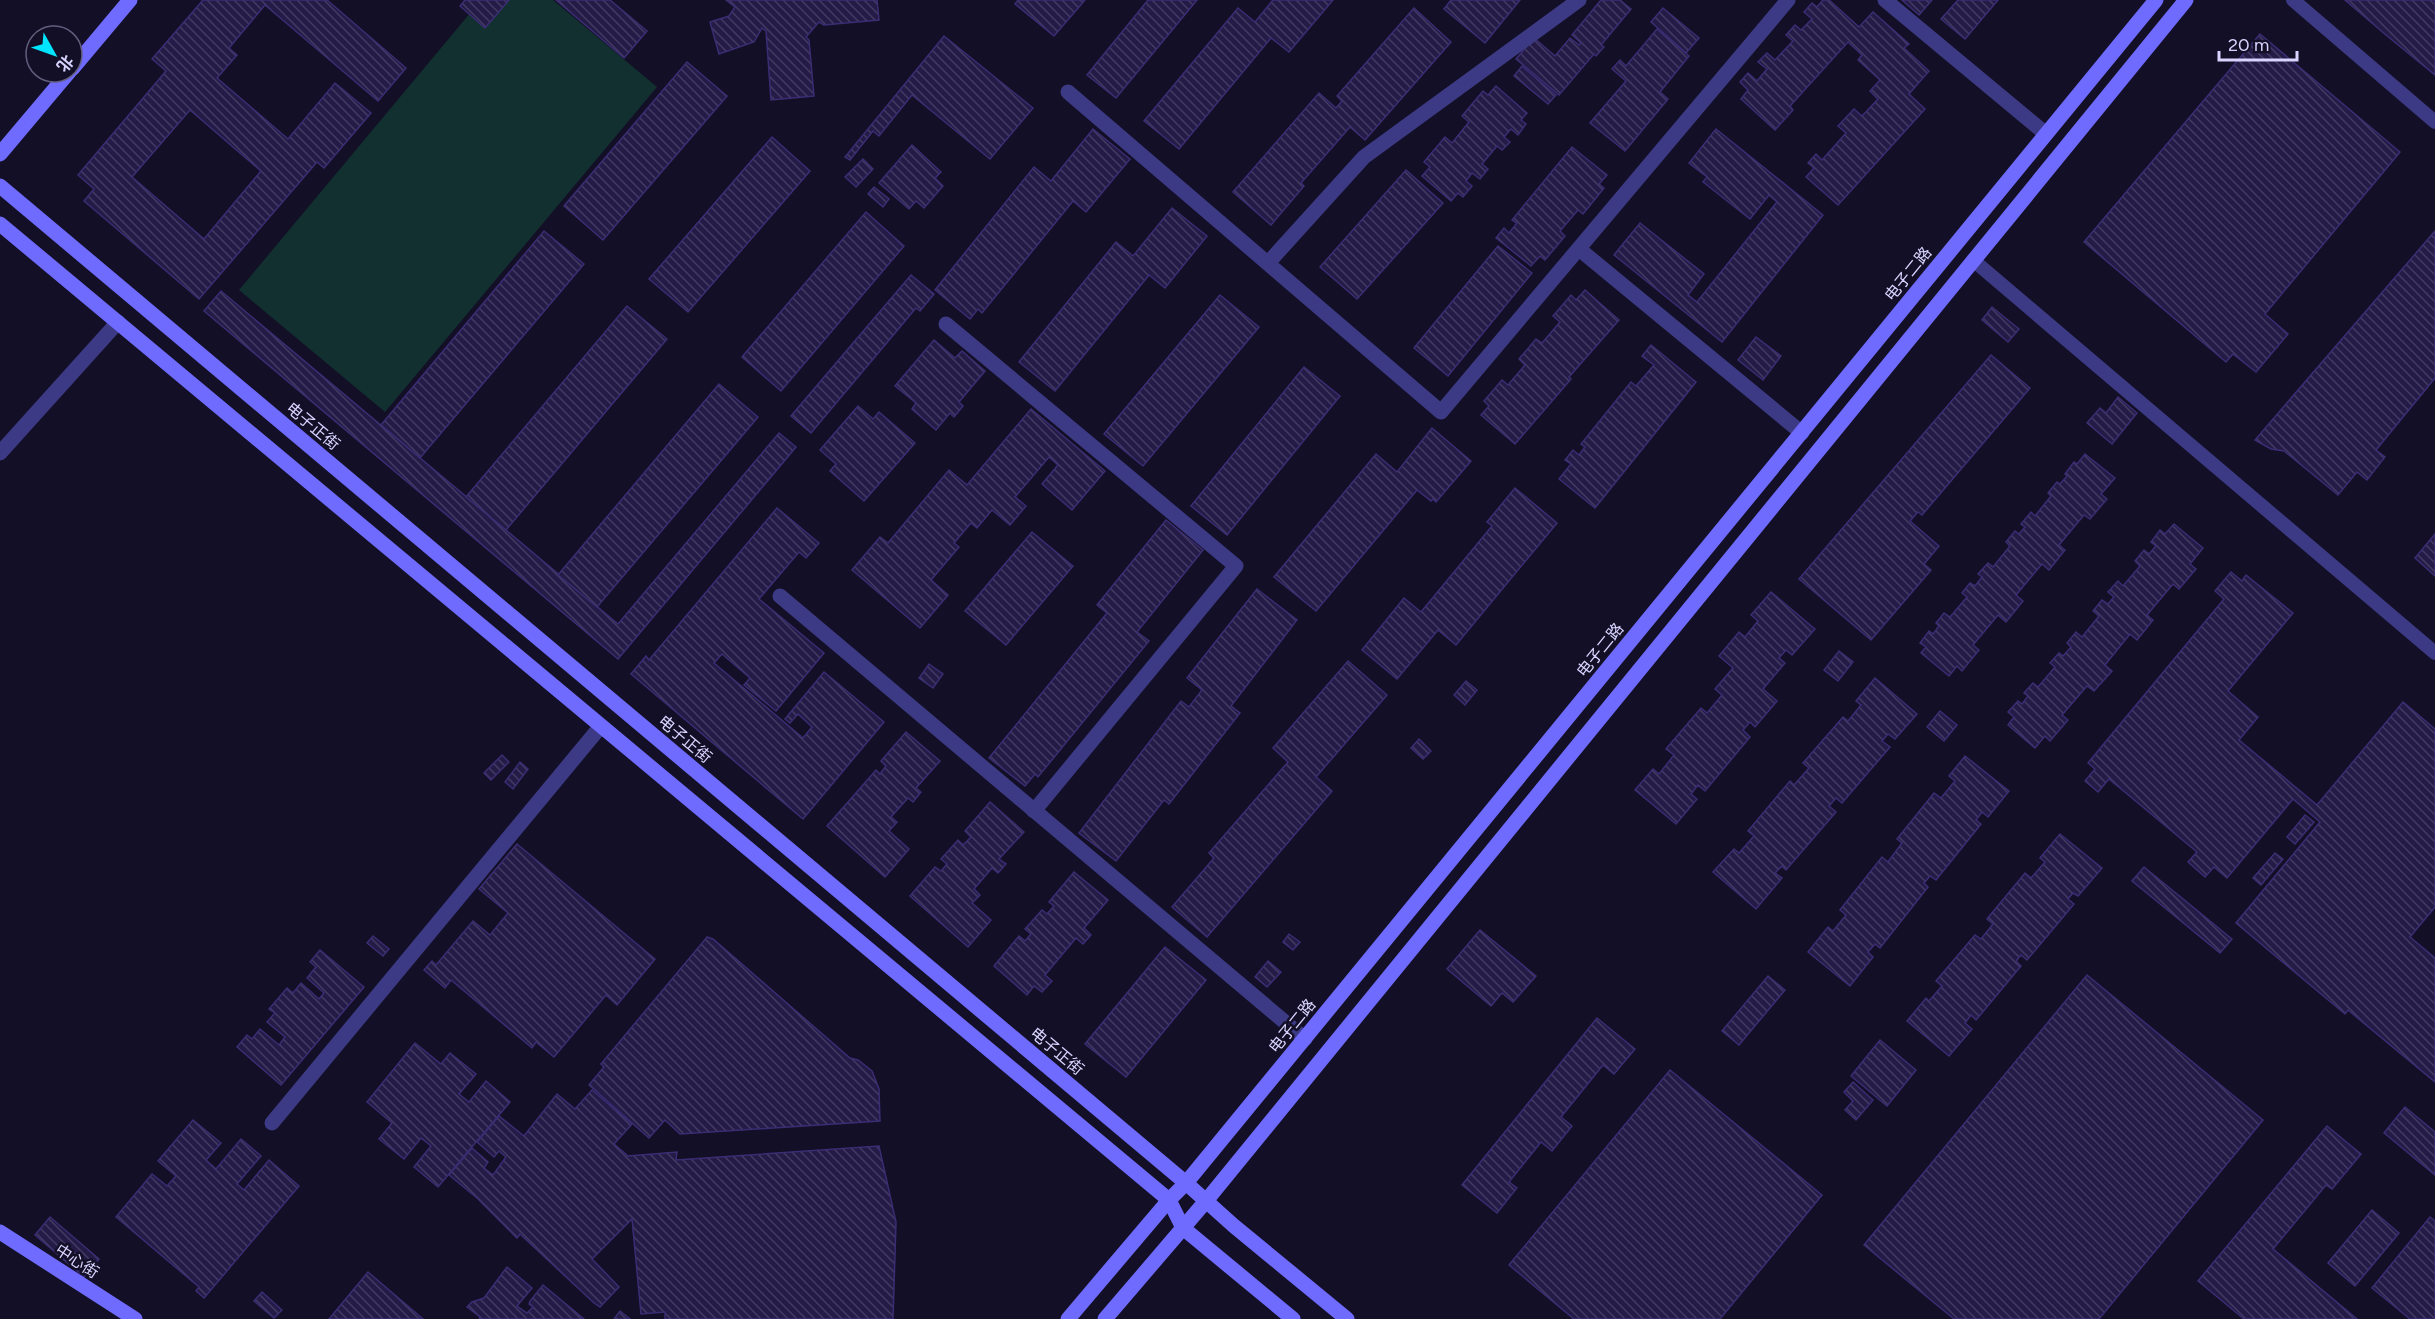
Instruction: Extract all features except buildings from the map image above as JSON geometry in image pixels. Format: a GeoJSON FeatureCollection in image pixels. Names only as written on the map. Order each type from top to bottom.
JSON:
{"type":"FeatureCollection","features":[{"type":"Feature","properties":{"kind":"main road"},"geometry":{"type":"LineString","coordinates":[[84,55],[130,0]]}},
{"type":"Feature","properties":{"kind":"main road","name":"电子二路"},"geometry":{"type":"LineString","coordinates":[[1068,1319],[1186,1183],[1305,1039],[2156,0]]}},
{"type":"Feature","properties":{"kind":"main road"},"geometry":{"type":"LineString","coordinates":[[1105,1319],[1206,1201],[2186,0]]}},
{"type":"Feature","properties":{"kind":"main road"},"geometry":{"type":"LineString","coordinates":[[0,154],[59,84]]}},
{"type":"Feature","properties":{"kind":"main road","name":"电子正街"},"geometry":{"type":"LineString","coordinates":[[0,186],[1347,1319]]}},
{"type":"Feature","properties":{"kind":"main road"},"geometry":{"type":"LineString","coordinates":[[0,224],[1169,1200],[1183,1228],[1293,1319]]}},
{"type":"Feature","properties":{"kind":"main road","name":"中心街"},"geometry":{"type":"LineString","coordinates":[[0,1232],[135,1319]]}},
{"type":"Feature","properties":{"kind":"street"},"geometry":{"type":"LineString","coordinates":[[1268,263],[1364,157],[1579,0]]}},
{"type":"Feature","properties":{"kind":"street"},"geometry":{"type":"LineString","coordinates":[[1068,92],[1441,412],[1788,0]]}},
{"type":"Feature","properties":{"kind":"street"},"geometry":{"type":"LineString","coordinates":[[1885,0],[2046,134]]}},
{"type":"Feature","properties":{"kind":"street"},"geometry":{"type":"LineString","coordinates":[[1579,249],[1802,433]]}},
{"type":"Feature","properties":{"kind":"street"},"geometry":{"type":"LineString","coordinates":[[0,453],[118,322]]}},
{"type":"Feature","properties":{"kind":"street"},"geometry":{"type":"LineString","coordinates":[[946,324],[1236,566],[1034,811]]}},
{"type":"Feature","properties":{"kind":"street"},"geometry":{"type":"LineString","coordinates":[[780,596],[1305,1039]]}},
{"type":"Feature","properties":{"kind":"street"},"geometry":{"type":"LineString","coordinates":[[272,1123],[601,726]]}},
{"type":"Feature","properties":{"kind":"lane"},"geometry":{"type":"LineString","coordinates":[[2293,0],[2435,122]]}},
{"type":"Feature","properties":{"kind":"lane"},"geometry":{"type":"LineString","coordinates":[[1973,260],[2435,653]]}},
{"type":"Feature","properties":{"kind":"green space"},"geometry":{"type":"Polygon","coordinates":[[[481,0],[553,0],[657,87],[385,412],[239,290],[481,0]]]}}]}
